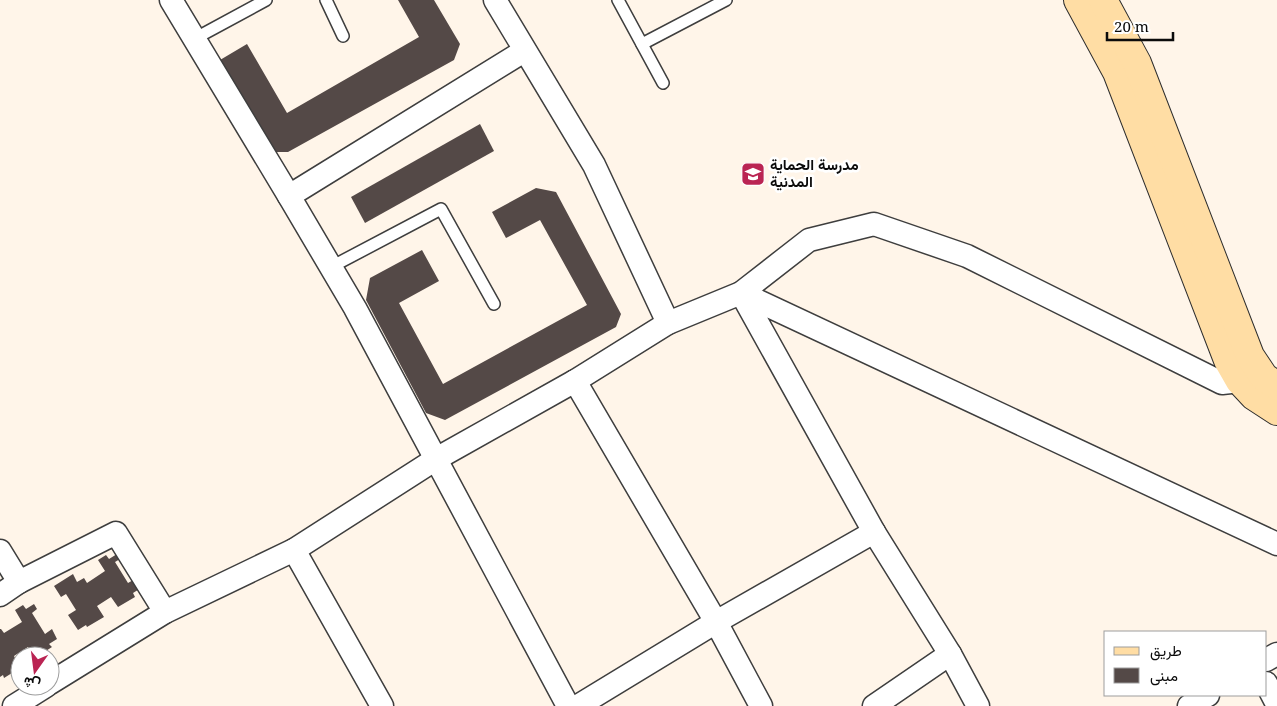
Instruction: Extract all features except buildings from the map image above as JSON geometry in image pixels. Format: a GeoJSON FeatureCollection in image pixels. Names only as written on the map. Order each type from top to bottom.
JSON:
{"type":"FeatureCollection","features":[{"type":"Feature","properties":{"kind":"street"},"geometry":{"type":"LineString","coordinates":[[171,0],[355,308],[568,706]]}},
{"type":"Feature","properties":{"kind":"street"},"geometry":{"type":"LineString","coordinates":[[495,0],[594,165],[668,323]]}},
{"type":"Feature","properties":{"kind":"street"},"geometry":{"type":"LineString","coordinates":[[1078,0],[1117,72],[1228,360],[1259,379]]}},
{"type":"Feature","properties":{"kind":"street"},"geometry":{"type":"LineString","coordinates":[[1104,0],[1137,63],[1259,379],[1254,396],[1277,411]]}},
{"type":"Feature","properties":{"kind":"street"},"geometry":{"type":"LineString","coordinates":[[289,196],[524,51]]}},
{"type":"Feature","properties":{"kind":"street"},"geometry":{"type":"LineString","coordinates":[[60,677],[165,612],[294,550],[436,459],[574,381],[668,323],[741,293],[809,240],[874,224],[967,256],[1222,383],[1259,379]]}},
{"type":"Feature","properties":{"kind":"street"},"geometry":{"type":"LineString","coordinates":[[741,293],[874,532],[950,654],[978,706]]}},
{"type":"Feature","properties":{"kind":"street"},"geometry":{"type":"LineString","coordinates":[[741,293],[1277,544]]}},
{"type":"Feature","properties":{"kind":"street"},"geometry":{"type":"LineString","coordinates":[[574,381],[716,622],[761,706]]}},
{"type":"Feature","properties":{"kind":"street"},"geometry":{"type":"LineString","coordinates":[[578,706],[716,622],[874,532]]}},
{"type":"Feature","properties":{"kind":"street"},"geometry":{"type":"LineString","coordinates":[[0,595],[18,582],[116,533],[165,612]]}},
{"type":"Feature","properties":{"kind":"street"},"geometry":{"type":"LineString","coordinates":[[294,550],[382,706]]}},
{"type":"Feature","properties":{"kind":"street"},"geometry":{"type":"LineString","coordinates":[[0,551],[18,582]]}},
{"type":"Feature","properties":{"kind":"street"},"geometry":{"type":"LineString","coordinates":[[874,706],[950,654]]}},
{"type":"Feature","properties":{"kind":"street"},"geometry":{"type":"LineString","coordinates":[[1267,685],[1277,704]]}},
{"type":"Feature","properties":{"kind":"street"},"geometry":{"type":"LineString","coordinates":[[14,706],[30,696]]}},
{"type":"Feature","properties":{"kind":"street"},"geometry":{"type":"LineString","coordinates":[[1189,706],[1206,696]]}},
{"type":"Feature","properties":{"kind":"lane"},"geometry":{"type":"LineString","coordinates":[[194,39],[266,0]]}},
{"type":"Feature","properties":{"kind":"lane"},"geometry":{"type":"LineString","coordinates":[[326,0],[344,36]]}},
{"type":"Feature","properties":{"kind":"lane"},"geometry":{"type":"LineString","coordinates":[[618,0],[663,83]]}},
{"type":"Feature","properties":{"kind":"lane"},"geometry":{"type":"LineString","coordinates":[[642,44],[726,0]]}},
{"type":"Feature","properties":{"kind":"lane"},"geometry":{"type":"LineString","coordinates":[[331,267],[441,209],[494,304]]}},
{"type":"Feature","properties":{"kind":"place","name":"مدرسة الحماية المدنية"},"geometry":{"type":"Point","coordinates":[753,174]}}]}
